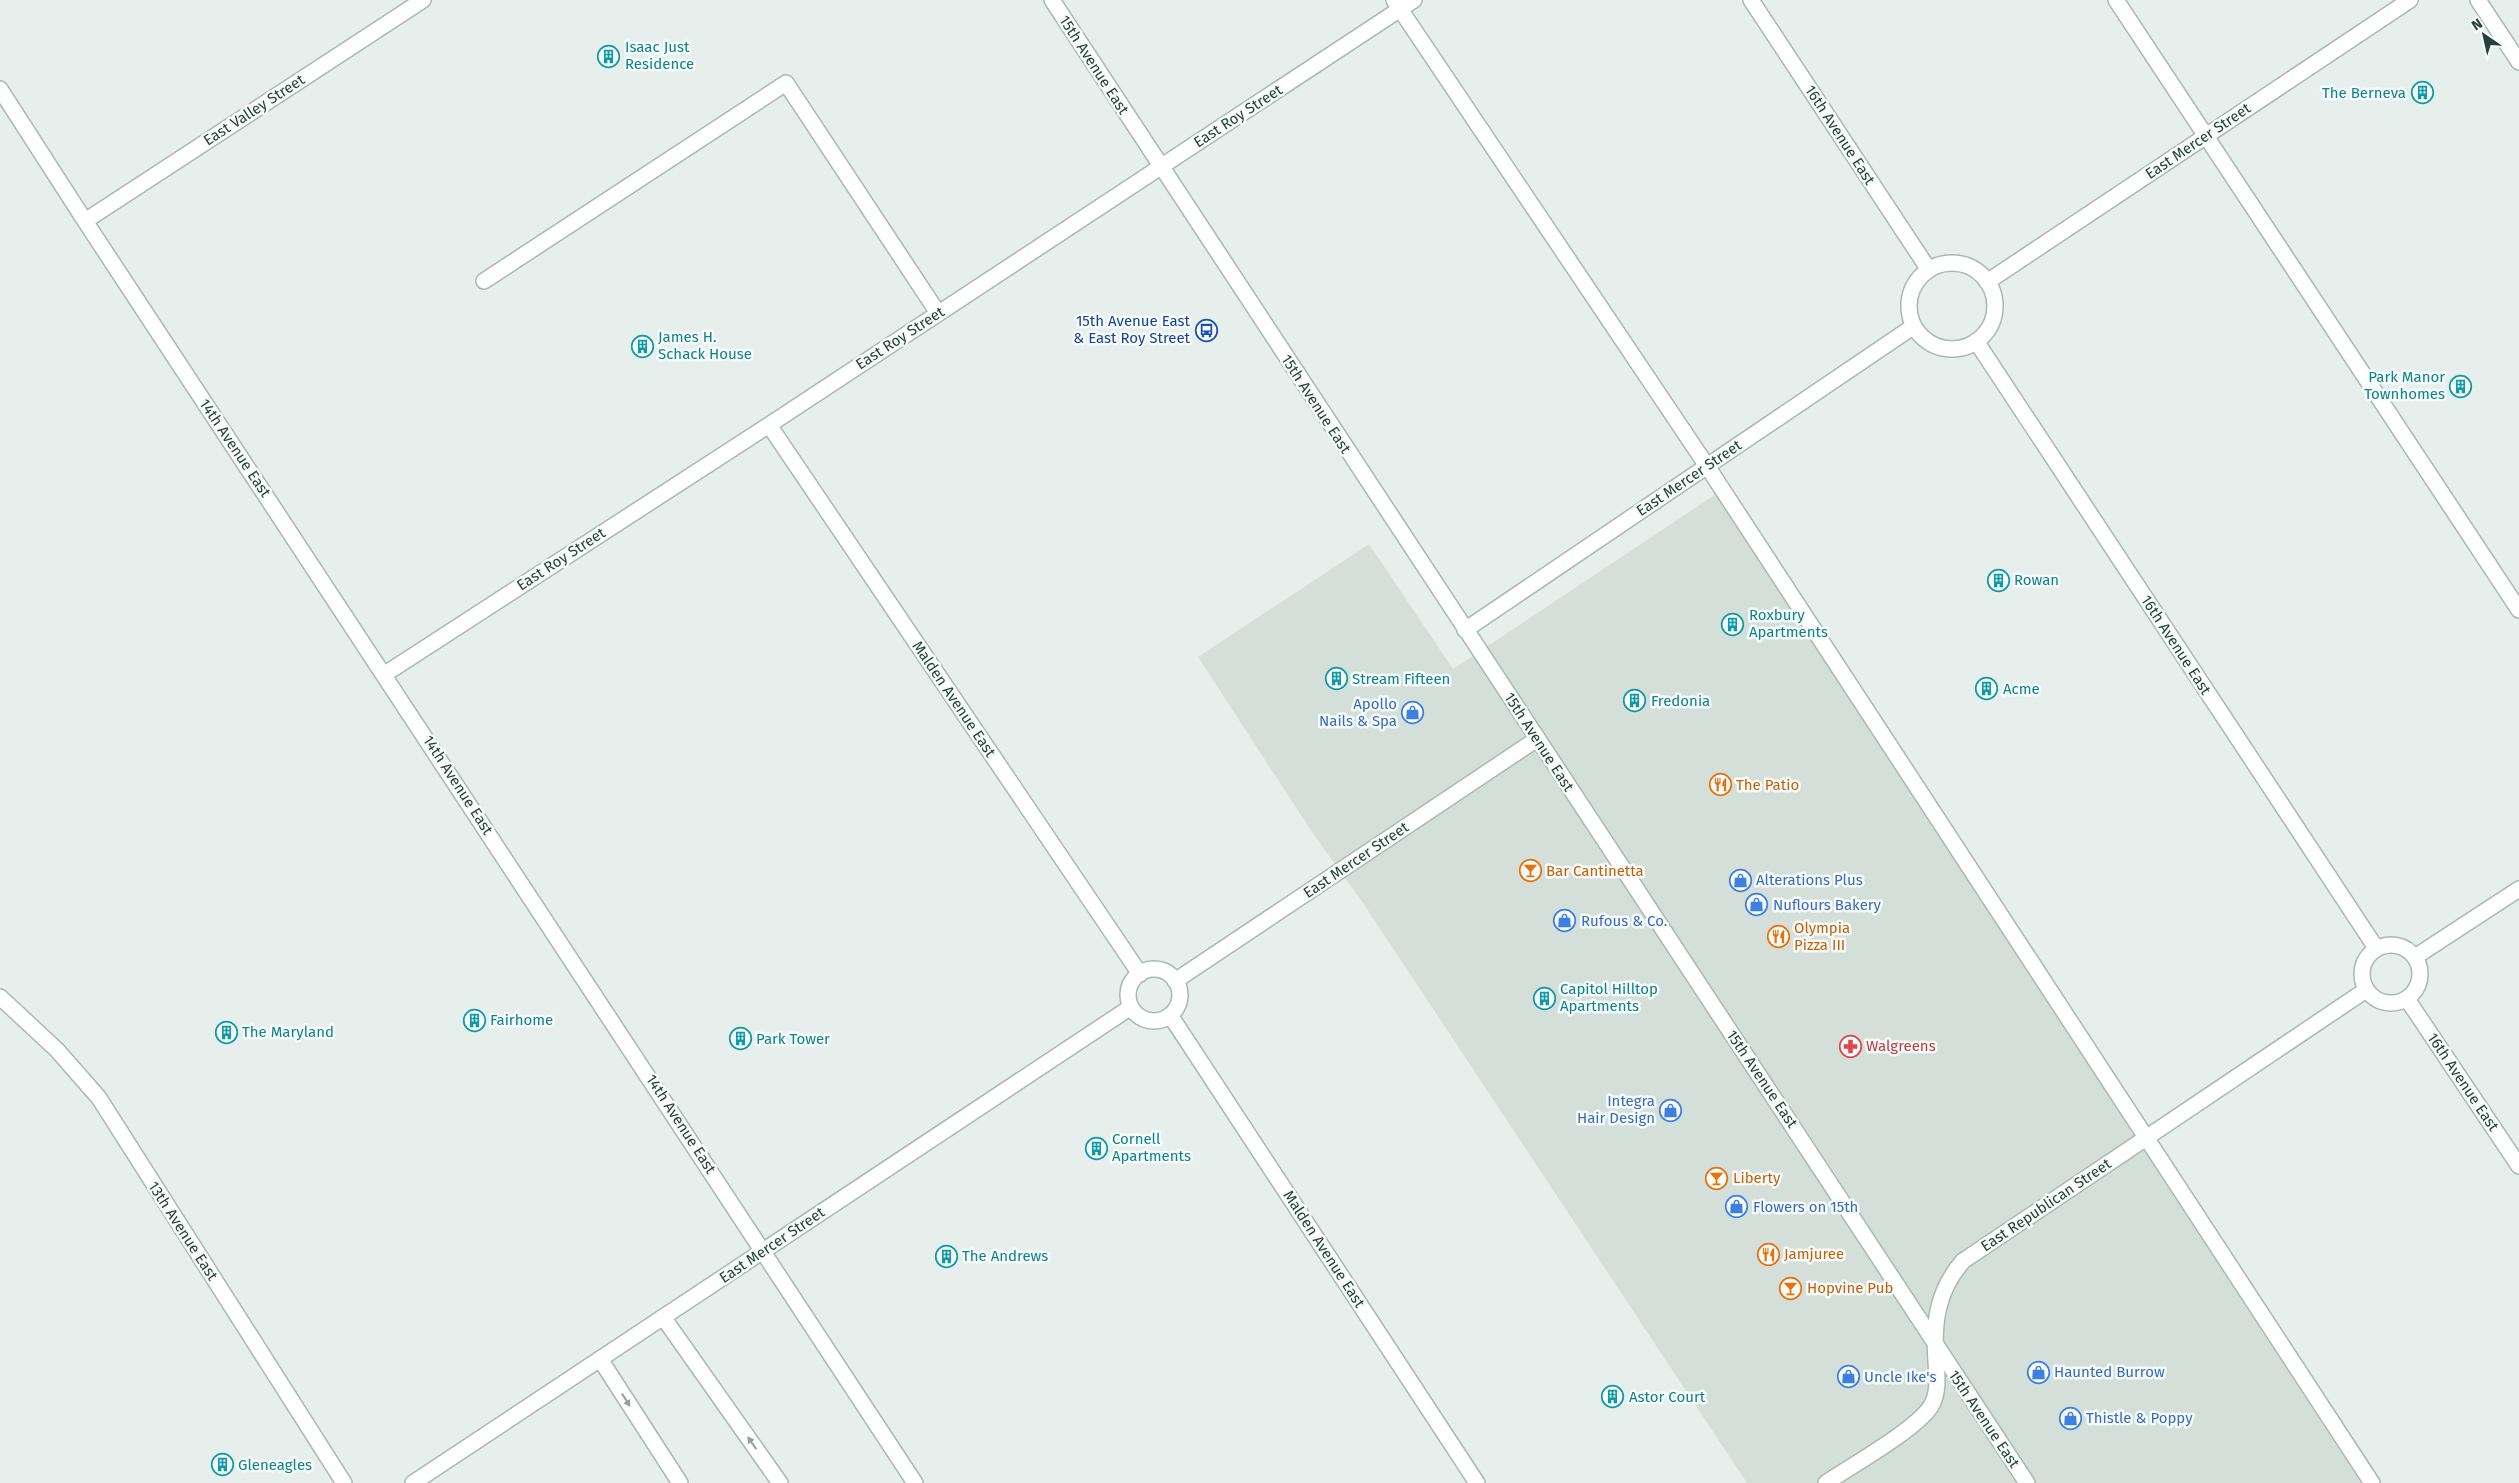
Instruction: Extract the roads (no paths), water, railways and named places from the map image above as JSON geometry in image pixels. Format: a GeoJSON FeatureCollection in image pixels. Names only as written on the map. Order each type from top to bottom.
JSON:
{"type":"FeatureCollection","features":[{"type":"Feature","properties":{"kind":"street","name":"East Valley Street"},"geometry":{"type":"LineString","coordinates":[[85,221],[423,0]]}},
{"type":"Feature","properties":{"kind":"street","name":"15th Avenue East"},"geometry":{"type":"LineString","coordinates":[[1052,0],[1537,740],[1874,1247],[2026,1483]]}},
{"type":"Feature","properties":{"kind":"street","name":"East Roy Street"},"geometry":{"type":"LineString","coordinates":[[385,674],[769,425],[1160,167],[1397,5],[1414,0]]}},
{"type":"Feature","properties":{"kind":"street","name":"16th Avenue East"},"geometry":{"type":"LineString","coordinates":[[1751,0],[1929,270]]}},
{"type":"Feature","properties":{"kind":"street"},"geometry":{"type":"LineString","coordinates":[[2116,0],[2519,610]]}},
{"type":"Feature","properties":{"kind":"street","name":"East Mercer Street"},"geometry":{"type":"LineString","coordinates":[[1987,282],[2410,0]]}},
{"type":"Feature","properties":{"kind":"street"},"geometry":{"type":"LineString","coordinates":[[2478,0],[2519,62]]}},
{"type":"Feature","properties":{"kind":"street"},"geometry":{"type":"LineString","coordinates":[[1397,5],[1707,466],[2372,1483]]}},
{"type":"Feature","properties":{"kind":"street"},"geometry":{"type":"LineString","coordinates":[[484,281],[786,84],[938,313]]}},
{"type":"Feature","properties":{"kind":"street","name":"14th Avenue East"},"geometry":{"type":"LineString","coordinates":[[0,89],[915,1483]]}},
{"type":"Feature","properties":{"kind":"street"},"geometry":{"type":"LineString","coordinates":[[1953,263],[1968,266],[1980,274],[1987,282],[1994,300],[1994,315],[1990,327],[1976,341],[1957,349],[1943,348],[1931,344],[1920,336],[1909,311],[1910,297],[1916,284],[1929,270],[1953,263]]}},
{"type":"Feature","properties":{"kind":"street","name":"East Mercer Street"},"geometry":{"type":"LineString","coordinates":[[1465,630],[1914,326]]}},
{"type":"Feature","properties":{"kind":"street","name":"16th Avenue East"},"geometry":{"type":"LineString","coordinates":[[1976,341],[2376,948]]}},
{"type":"Feature","properties":{"kind":"street","name":"Malden Avenue East"},"geometry":{"type":"LineString","coordinates":[[769,425],[1140,974]]}},
{"type":"Feature","properties":{"kind":"street","name":"East Mercer Street"},"geometry":{"type":"LineString","coordinates":[[1175,981],[1537,740]]}},
{"type":"Feature","properties":{"kind":"street"},"geometry":{"type":"LineString","coordinates":[[2415,958],[2519,889]]}},
{"type":"Feature","properties":{"kind":"street"},"geometry":{"type":"LineString","coordinates":[[2385,945],[2395,945],[2404,948],[2415,958],[2418,962],[2420,980],[2407,998],[2387,1004],[2371,997],[2366,990],[2361,972],[2363,963],[2368,955],[2376,948],[2385,945]]}},
{"type":"Feature","properties":{"kind":"street"},"geometry":{"type":"LineString","coordinates":[[1157,969],[1166,972],[1175,981],[1180,993],[1179,1002],[1176,1010],[1170,1015],[1155,1021],[1147,1020],[1139,1016],[1131,1007],[1128,996],[1130,988],[1133,980],[1140,974],[1148,970],[1157,969]]}},
{"type":"Feature","properties":{"kind":"street","name":"East Republican Street"},"geometry":{"type":"LineString","coordinates":[[1826,1483],[1918,1422],[1932,1405],[1937,1383],[1936,1312],[1944,1287],[1963,1261],[2366,990]]}},
{"type":"Feature","properties":{"kind":"street","name":"13th Avenue East"},"geometry":{"type":"LineString","coordinates":[[0,997],[57,1050],[99,1098],[344,1483]]}},
{"type":"Feature","properties":{"kind":"street","name":"16th Avenue East"},"geometry":{"type":"LineString","coordinates":[[2407,998],[2519,1166]]}},
{"type":"Feature","properties":{"kind":"street","name":"East Mercer Street"},"geometry":{"type":"LineString","coordinates":[[413,1483],[1131,1007]]}},
{"type":"Feature","properties":{"kind":"street","name":"Malden Avenue East"},"geometry":{"type":"LineString","coordinates":[[1170,1015],[1477,1483]]}},
{"type":"Feature","properties":{"kind":"street"},"geometry":{"type":"LineString","coordinates":[[663,1317],[780,1483]]}},
{"type":"Feature","properties":{"kind":"street"},"geometry":{"type":"LineString","coordinates":[[600,1359],[680,1483]]}},
{"type":"Feature","properties":{"kind":"place","name":"Isaac Just Residence"},"geometry":{"type":"Point","coordinates":[609,56]}},
{"type":"Feature","properties":{"kind":"place","name":"The Berneva"},"geometry":{"type":"Point","coordinates":[2422,93]}},
{"type":"Feature","properties":{"kind":"place","name":"15th Avenue East & East Roy Street"},"geometry":{"type":"Point","coordinates":[1206,330]}},
{"type":"Feature","properties":{"kind":"place","name":"James H. Schack House"},"geometry":{"type":"Point","coordinates":[642,346]}},
{"type":"Feature","properties":{"kind":"place","name":"Park Manor Townhomes"},"geometry":{"type":"Point","coordinates":[2461,386]}},
{"type":"Feature","properties":{"kind":"place","name":"Rowan"},"geometry":{"type":"Point","coordinates":[1998,580]}},
{"type":"Feature","properties":{"kind":"place","name":"Roxbury Apartments"},"geometry":{"type":"Point","coordinates":[1733,624]}},
{"type":"Feature","properties":{"kind":"place","name":"Stream Fifteen"},"geometry":{"type":"Point","coordinates":[1336,679]}},
{"type":"Feature","properties":{"kind":"place","name":"Acme"},"geometry":{"type":"Point","coordinates":[1987,689]}},
{"type":"Feature","properties":{"kind":"place","name":"Fredonia"},"geometry":{"type":"Point","coordinates":[1635,701]}},
{"type":"Feature","properties":{"kind":"place","name":"Apollo Nails & Spa"},"geometry":{"type":"Point","coordinates":[1413,713]}},
{"type":"Feature","properties":{"kind":"place","name":"The Patio"},"geometry":{"type":"Point","coordinates":[1720,785]}},
{"type":"Feature","properties":{"kind":"place","name":"Bar Cantinetta"},"geometry":{"type":"Point","coordinates":[1530,871]}},
{"type":"Feature","properties":{"kind":"place","name":"Alterations Plus"},"geometry":{"type":"Point","coordinates":[1740,880]}},
{"type":"Feature","properties":{"kind":"place","name":"Nuflours Bakery"},"geometry":{"type":"Point","coordinates":[1757,905]}},
{"type":"Feature","properties":{"kind":"place","name":"Rufous & Co."},"geometry":{"type":"Point","coordinates":[1565,921]}},
{"type":"Feature","properties":{"kind":"place","name":"Olympia Pizza III"},"geometry":{"type":"Point","coordinates":[1778,937]}},
{"type":"Feature","properties":{"kind":"place","name":"Capitol Hilltop Apartments"},"geometry":{"type":"Point","coordinates":[1544,998]}},
{"type":"Feature","properties":{"kind":"place","name":"Fairhome"},"geometry":{"type":"Point","coordinates":[474,1020]}},
{"type":"Feature","properties":{"kind":"place","name":"The Maryland"},"geometry":{"type":"Point","coordinates":[226,1032]}},
{"type":"Feature","properties":{"kind":"place","name":"Park Tower"},"geometry":{"type":"Point","coordinates":[740,1039]}},
{"type":"Feature","properties":{"kind":"place","name":"Walgreens"},"geometry":{"type":"Point","coordinates":[1850,1046]}},
{"type":"Feature","properties":{"kind":"place","name":"Integra Hair Design"},"geometry":{"type":"Point","coordinates":[1671,1110]}},
{"type":"Feature","properties":{"kind":"place","name":"Cornell Apartments"},"geometry":{"type":"Point","coordinates":[1096,1148]}},
{"type":"Feature","properties":{"kind":"place","name":"Liberty"},"geometry":{"type":"Point","coordinates":[1717,1178]}},
{"type":"Feature","properties":{"kind":"place","name":"Flowers on 15th"},"geometry":{"type":"Point","coordinates":[1737,1207]}},
{"type":"Feature","properties":{"kind":"place","name":"Jamjuree"},"geometry":{"type":"Point","coordinates":[1768,1254]}},
{"type":"Feature","properties":{"kind":"place","name":"The Andrews"},"geometry":{"type":"Point","coordinates":[946,1256]}},
{"type":"Feature","properties":{"kind":"place","name":"Hopvine Pub"},"geometry":{"type":"Point","coordinates":[1791,1288]}},
{"type":"Feature","properties":{"kind":"place","name":"Haunted Burrow"},"geometry":{"type":"Point","coordinates":[2038,1372]}},
{"type":"Feature","properties":{"kind":"place","name":"Uncle Ike's"},"geometry":{"type":"Point","coordinates":[1848,1377]}},
{"type":"Feature","properties":{"kind":"place","name":"Astor Court"},"geometry":{"type":"Point","coordinates":[1613,1397]}},
{"type":"Feature","properties":{"kind":"place","name":"Thistle & Poppy"},"geometry":{"type":"Point","coordinates":[2070,1418]}},
{"type":"Feature","properties":{"kind":"place","name":"Gleneagles"},"geometry":{"type":"Point","coordinates":[222,1465]}}]}
